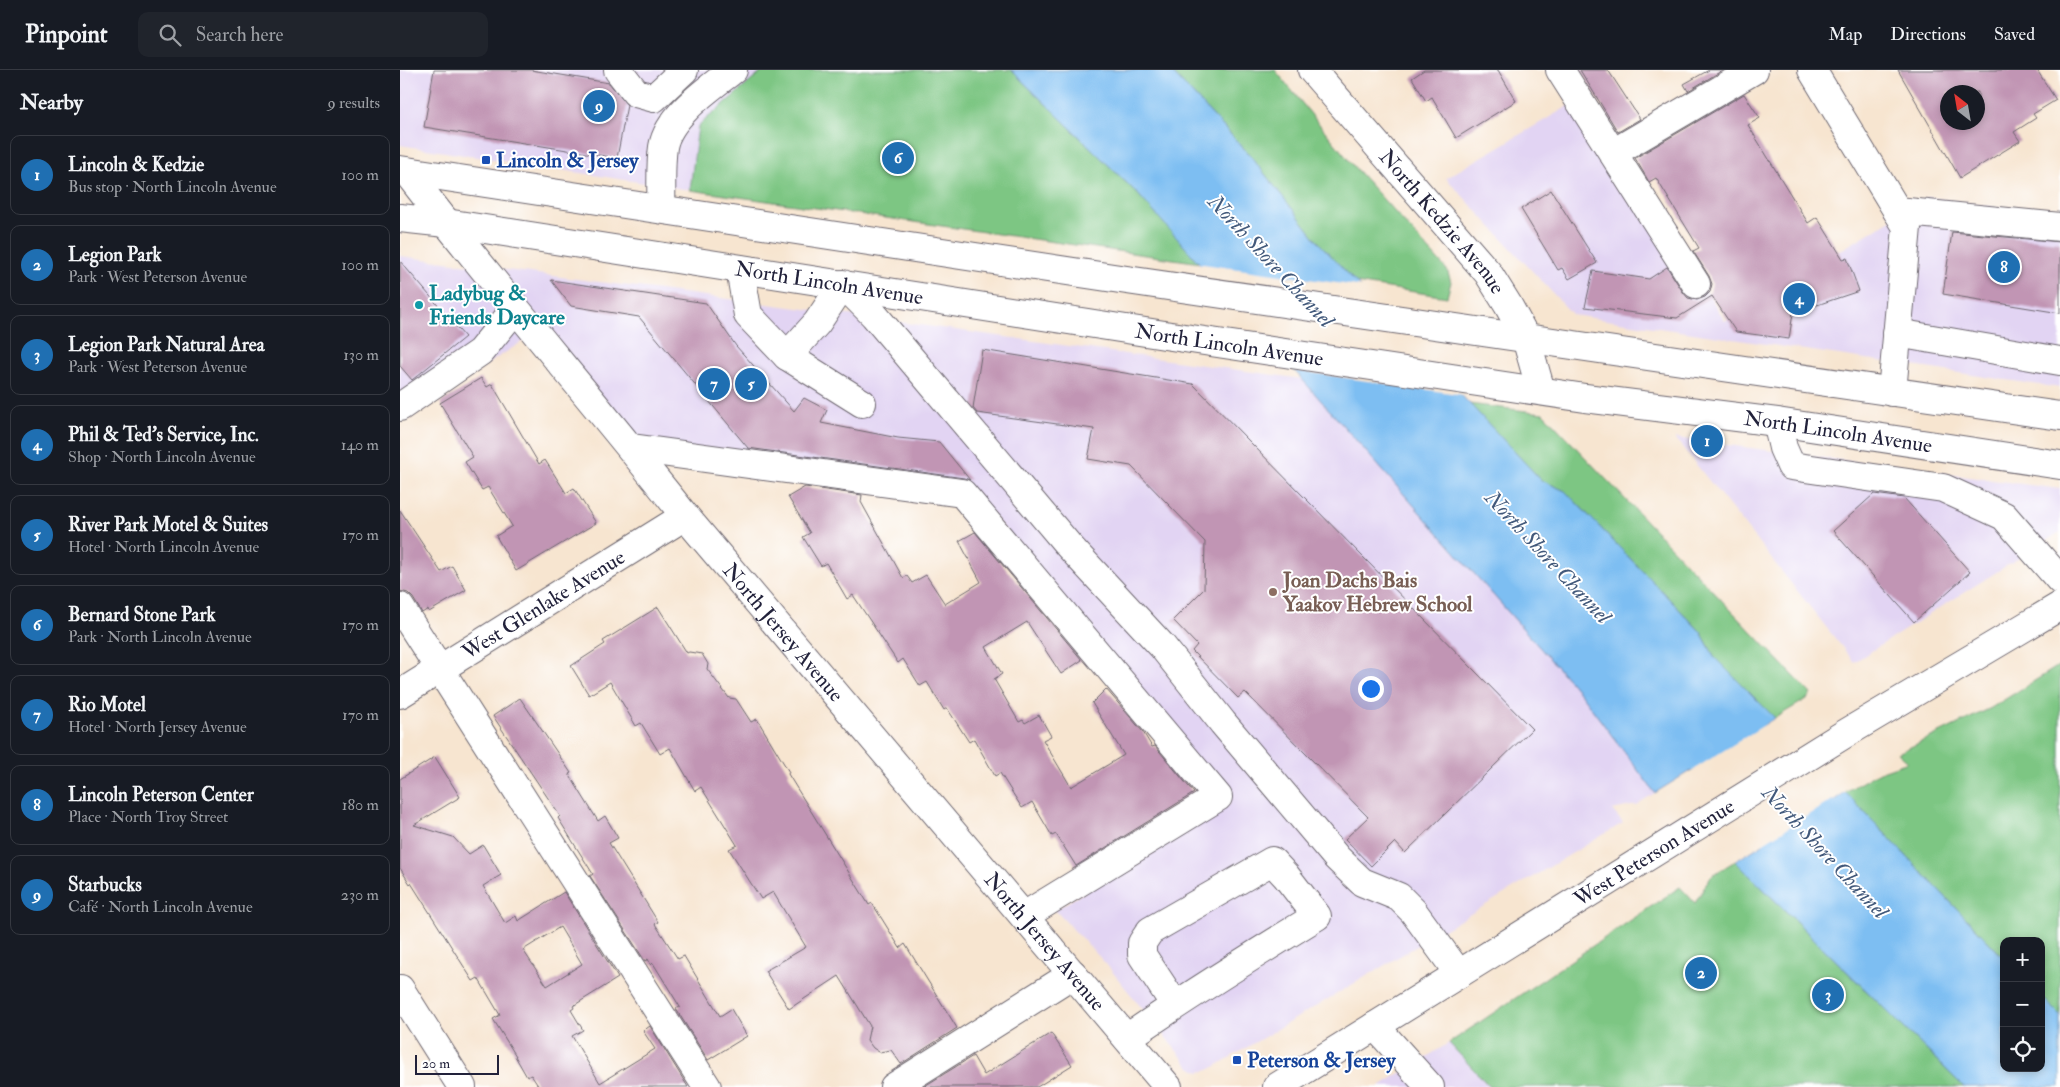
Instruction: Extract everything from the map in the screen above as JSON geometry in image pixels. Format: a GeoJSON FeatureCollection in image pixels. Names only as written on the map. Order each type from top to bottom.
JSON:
{"type":"FeatureCollection","features":[{"type":"Feature","properties":{"kind":"main road"},"geometry":{"type":"LineString","coordinates":[[618,70],[636,93],[654,98],[684,70]]}},
{"type":"Feature","properties":{"kind":"main road"},"geometry":{"type":"LineString","coordinates":[[661,210],[663,147],[666,136],[685,110],[733,70]]}},
{"type":"Feature","properties":{"kind":"main road","name":"North Kedzie Avenue"},"geometry":{"type":"LineString","coordinates":[[1312,70],[1488,273],[1526,338],[1541,391]]}},
{"type":"Feature","properties":{"kind":"main road"},"geometry":{"type":"LineString","coordinates":[[1560,70],[1696,284]]}},
{"type":"Feature","properties":{"kind":"main road"},"geometry":{"type":"LineString","coordinates":[[1613,153],[1754,70]]}},
{"type":"Feature","properties":{"kind":"main road"},"geometry":{"type":"LineString","coordinates":[[1812,70],[1906,227],[1892,392]]}},
{"type":"Feature","properties":{"kind":"main road"},"geometry":{"type":"LineString","coordinates":[[402,168],[661,210],[1120,279],[2060,416]]}},
{"type":"Feature","properties":{"kind":"main road","name":"North Jersey Avenue"},"geometry":{"type":"LineString","coordinates":[[402,168],[515,309],[632,448],[685,516],[1168,1087]]}},
{"type":"Feature","properties":{"kind":"main road"},"geometry":{"type":"LineString","coordinates":[[1897,211],[2060,226]]}},
{"type":"Feature","properties":{"kind":"main road","name":"North Lincoln Avenue"},"geometry":{"type":"LineString","coordinates":[[400,218],[446,223],[1171,336],[1541,391],[1777,422],[2060,465]]}},
{"type":"Feature","properties":{"kind":"main road"},"geometry":{"type":"LineString","coordinates":[[740,269],[748,315],[787,356],[862,403]]}},
{"type":"Feature","properties":{"kind":"main road"},"geometry":{"type":"LineString","coordinates":[[787,356],[817,323],[843,284],[874,315],[1069,546],[1162,646],[1223,723],[1337,858],[1362,882],[1398,897],[1413,911],[1459,974]]}},
{"type":"Feature","properties":{"kind":"main road"},"geometry":{"type":"LineString","coordinates":[[400,407],[480,352],[515,309]]}},
{"type":"Feature","properties":{"kind":"main road"},"geometry":{"type":"LineString","coordinates":[[1897,333],[2060,361]]}},
{"type":"Feature","properties":{"kind":"main road"},"geometry":{"type":"LineString","coordinates":[[1777,422],[1783,448],[1791,466],[1943,488],[2004,516],[2060,580]]}},
{"type":"Feature","properties":{"kind":"main road"},"geometry":{"type":"LineString","coordinates":[[632,448],[962,493],[1218,797],[1024,916]]}},
{"type":"Feature","properties":{"kind":"main road","name":"West Glenlake Avenue"},"geometry":{"type":"LineString","coordinates":[[400,694],[685,516]]}},
{"type":"Feature","properties":{"kind":"main road","name":"West Peterson Avenue"},"geometry":{"type":"LineString","coordinates":[[1279,1086],[1843,735],[2060,606]]}},
{"type":"Feature","properties":{"kind":"main road"},"geometry":{"type":"LineString","coordinates":[[400,607],[707,1087]]}},
{"type":"Feature","properties":{"kind":"main road"},"geometry":{"type":"LineString","coordinates":[[1127,1038],[1175,1005],[1317,916],[1272,861],[1150,931],[1142,943],[1142,955],[1175,1005]]}},
{"type":"Feature","properties":{"kind":"main road"},"geometry":{"type":"LineString","coordinates":[[894,1087],[1073,974]]}},
{"type":"Feature","properties":{"kind":"main road"},"geometry":{"type":"LineString","coordinates":[[400,989],[462,1087]]}},
{"type":"Feature","properties":{"kind":"main road"},"geometry":{"type":"LineString","coordinates":[[1375,1026],[1430,1087]]}},
{"type":"Feature","properties":{"kind":"shaded area"},"geometry":{"type":"Polygon","coordinates":[[[400,70],[764,70],[698,126],[690,190],[400,145],[400,70]]]}},
{"type":"Feature","properties":{"kind":"shaded area"},"geometry":{"type":"Polygon","coordinates":[[[1584,97],[1725,321],[1928,197],[2060,217],[2060,388],[1573,315],[1446,178],[1584,97]]]}},
{"type":"Feature","properties":{"kind":"shaded area","name":"Joan Dachs Bais Yaakov Hebrew School"},"geometry":{"type":"Polygon","coordinates":[[[400,256],[835,313],[1302,379],[1580,693],[1655,793],[1636,805],[1612,810],[1623,823],[1209,1070],[1199,1072],[1189,1066],[1106,964],[1055,910],[1231,803],[972,490],[639,445],[545,327],[400,420],[400,256]]]}},
{"type":"Feature","properties":{"kind":"shaded area"},"geometry":{"type":"Polygon","coordinates":[[[1675,438],[2060,489],[2060,532],[1854,662],[1675,438]]]}},
{"type":"Feature","properties":{"kind":"shaded area"},"geometry":{"type":"Polygon","coordinates":[[[1449,1043],[1490,1087],[1378,1087],[1449,1043]]]}},
{"type":"Feature","properties":{"kind":"green space"},"geometry":{"type":"Polygon","coordinates":[[[764,70],[1011,70],[1137,193],[1201,263],[690,190],[698,126],[764,70]]]}},
{"type":"Feature","properties":{"kind":"green space"},"geometry":{"type":"Polygon","coordinates":[[[1170,70],[1275,70],[1356,169],[1447,270],[1451,282],[1447,297],[1356,283],[1320,244],[1249,154],[1170,70]]]}},
{"type":"Feature","properties":{"kind":"green space"},"geometry":{"type":"Polygon","coordinates":[[[1469,404],[1543,413],[1811,694],[1807,699],[1775,718],[1715,658],[1701,632],[1565,491],[1541,480],[1469,404]]]}},
{"type":"Feature","properties":{"kind":"green space"},"geometry":{"type":"Polygon","coordinates":[[[2060,665],[2060,1015],[2045,1000],[2045,937],[2000,937],[2000,954],[1845,792],[1879,772],[1908,762],[1898,753],[1991,708],[2060,665]]]}},
{"type":"Feature","properties":{"kind":"green space"},"geometry":{"type":"Polygon","coordinates":[[[1735,861],[1964,1087],[1490,1087],[1449,1043],[1680,887],[1695,903],[1711,876],[1735,861]]]}},
{"type":"Feature","properties":{"kind":"water","name":"North Shore Channel"},"geometry":{"type":"Polygon","coordinates":[[[1011,70],[1170,70],[1249,154],[1320,244],[1541,480],[1565,491],[1701,632],[1715,658],[1775,718],[1763,726],[1833,801],[1845,792],[2000,954],[2000,1072],[2045,1072],[2045,1000],[2060,1015],[2060,1087],[1964,1087],[1735,861],[1763,844],[1692,770],[1655,793],[1580,693],[1137,193],[1011,70]]]}},
{"type":"Feature","properties":{"kind":"pier"},"geometry":{"type":"Polygon","coordinates":[[[1196,263],[1364,287],[1464,395],[1291,370],[1196,263]]]}},
{"type":"Feature","properties":{"kind":"pier"},"geometry":{"type":"Polygon","coordinates":[[[1777,717],[1777,720],[1766,727],[1833,798],[1844,790],[1847,791],[1733,862],[1734,859],[1759,843],[1692,774],[1657,796],[1653,795],[1777,717]]]}},
{"type":"Feature","properties":{"kind":"building"},"geometry":{"type":"Polygon","coordinates":[[[434,70],[531,70],[609,83],[627,105],[617,158],[424,127],[434,70]]]}},
{"type":"Feature","properties":{"kind":"building"},"geometry":{"type":"Polygon","coordinates":[[[1424,70],[1498,70],[1516,101],[1456,138],[1432,97],[1426,101],[1412,78],[1424,70]]]}},
{"type":"Feature","properties":{"kind":"building"},"geometry":{"type":"Polygon","coordinates":[[[1580,70],[1608,70],[1640,119],[1618,132],[1580,70]]]}},
{"type":"Feature","properties":{"kind":"building"},"geometry":{"type":"Polygon","coordinates":[[[1709,70],[1723,70],[1688,91],[1684,84],[1709,70]]]}},
{"type":"Feature","properties":{"kind":"building"},"geometry":{"type":"Polygon","coordinates":[[[1898,70],[2037,70],[2056,100],[2033,114],[2036,118],[2014,132],[2020,141],[1960,178],[1898,70]]]}},
{"type":"Feature","properties":{"kind":"building"},"geometry":{"type":"Polygon","coordinates":[[[1744,94],[1760,118],[1748,125],[1808,223],[1817,217],[1843,259],[1847,258],[1859,291],[1793,313],[1789,339],[1736,332],[1712,296],[1677,318],[1585,307],[1593,271],[1649,279],[1667,267],[1688,298],[1697,300],[1705,297],[1710,292],[1712,284],[1709,276],[1693,251],[1699,248],[1656,178],[1649,182],[1635,158],[1744,94]]]}},
{"type":"Feature","properties":{"kind":"building"},"geometry":{"type":"Polygon","coordinates":[[[1551,190],[1597,263],[1569,279],[1562,268],[1558,270],[1521,209],[1551,190]]]}},
{"type":"Feature","properties":{"kind":"building"},"geometry":{"type":"Polygon","coordinates":[[[1952,232],[2060,242],[2060,313],[1943,294],[1952,232]]]}},
{"type":"Feature","properties":{"kind":"building","name":"Ladybug & Friends Daycare"},"geometry":{"type":"Polygon","coordinates":[[[400,261],[465,337],[412,380],[400,366],[400,261]]]}},
{"type":"Feature","properties":{"kind":"building"},"geometry":{"type":"Polygon","coordinates":[[[551,280],[706,303],[736,346],[794,411],[804,398],[827,410],[821,423],[898,438],[939,442],[970,480],[748,448],[639,317],[571,306],[551,280]]]}},
{"type":"Feature","properties":{"kind":"building"},"geometry":{"type":"Polygon","coordinates":[[[982,350],[1193,384],[1532,729],[1405,853],[1395,842],[1371,866],[1345,839],[1368,817],[1245,692],[1238,698],[1192,651],[1197,645],[1173,620],[1204,589],[1205,542],[1131,466],[1088,459],[1094,429],[977,413],[973,408],[982,350]]]}},
{"type":"Feature","properties":{"kind":"building"},"geometry":{"type":"Polygon","coordinates":[[[481,378],[487,387],[492,384],[539,464],[545,460],[566,493],[574,488],[596,523],[516,571],[496,536],[512,526],[488,487],[482,490],[465,462],[473,457],[440,403],[481,378]]]}},
{"type":"Feature","properties":{"kind":"building"},"geometry":{"type":"Polygon","coordinates":[[[805,487],[862,495],[861,502],[903,578],[907,576],[912,583],[926,575],[945,604],[981,582],[959,541],[975,532],[1082,660],[1061,674],[1027,622],[986,647],[1002,674],[994,679],[1019,722],[1023,720],[1025,723],[1039,715],[1051,736],[1043,740],[1071,787],[1124,755],[1092,703],[1106,689],[1143,732],[1152,747],[1155,746],[1194,793],[1076,866],[1056,834],[1052,836],[1032,802],[1022,808],[1000,773],[995,776],[974,739],[969,742],[947,708],[944,710],[927,682],[920,686],[903,659],[898,663],[853,595],[847,599],[826,563],[821,566],[803,537],[810,533],[788,497],[805,487]]]}},
{"type":"Feature","properties":{"kind":"building"},"geometry":{"type":"Polygon","coordinates":[[[1874,494],[1904,498],[1970,572],[1914,622],[1833,531],[1874,494]]]}},
{"type":"Feature","properties":{"kind":"building"},"geometry":{"type":"Polygon","coordinates":[[[400,510],[441,572],[452,566],[466,590],[429,612],[428,609],[422,613],[408,593],[400,591],[400,510]]]}},
{"type":"Feature","properties":{"kind":"building"},"geometry":{"type":"Polygon","coordinates":[[[658,607],[687,653],[702,654],[708,664],[707,669],[729,698],[736,699],[751,722],[757,719],[789,772],[788,774],[869,905],[872,903],[900,948],[905,944],[957,1028],[901,1064],[891,1050],[879,1052],[867,1040],[870,1026],[839,976],[789,1009],[765,971],[806,947],[773,892],[761,899],[729,849],[737,845],[701,787],[695,791],[670,748],[660,754],[641,723],[636,726],[610,682],[589,695],[571,666],[605,644],[603,641],[658,607]]]}},
{"type":"Feature","properties":{"kind":"building"},"geometry":{"type":"Polygon","coordinates":[[[520,698],[571,773],[569,774],[598,821],[605,816],[618,838],[609,843],[658,922],[655,924],[678,959],[684,956],[720,1016],[731,1009],[747,1036],[708,1060],[676,1009],[680,1007],[653,963],[651,965],[648,959],[645,961],[590,876],[593,874],[558,818],[560,816],[493,716],[520,698]]]}},
{"type":"Feature","properties":{"kind":"building"},"geometry":{"type":"Polygon","coordinates":[[[435,757],[460,797],[414,825],[453,837],[469,854],[483,845],[501,875],[483,886],[505,923],[516,916],[518,921],[564,892],[618,978],[573,1006],[574,1008],[571,1010],[583,1030],[572,1036],[600,1083],[655,1049],[643,1031],[650,1026],[688,1087],[539,1087],[531,1075],[527,1077],[493,1019],[500,1015],[478,978],[473,981],[400,868],[400,779],[435,757]],[[560,927],[523,950],[547,986],[582,964],[560,927]]]}},
{"type":"Feature","properties":{"kind":"building"},"geometry":{"type":"Polygon","coordinates":[[[1051,1033],[1072,1065],[1037,1087],[923,1087],[973,1056],[984,1075],[1051,1033]]]}},
{"type":"Feature","properties":{"kind":"place","name":"Starbucks"},"geometry":{"type":"Point","coordinates":[599,106]}},
{"type":"Feature","properties":{"kind":"place","name":"Bernard Stone Park"},"geometry":{"type":"Point","coordinates":[898,158]}},
{"type":"Feature","properties":{"kind":"place","name":"Lincoln & Jersey"},"geometry":{"type":"Point","coordinates":[486,160]}},
{"type":"Feature","properties":{"kind":"place","name":"Lincoln Peterson Center"},"geometry":{"type":"Point","coordinates":[2004,267]}},
{"type":"Feature","properties":{"kind":"place","name":"Phil & Ted's Service, Inc."},"geometry":{"type":"Point","coordinates":[1799,299]}},
{"type":"Feature","properties":{"kind":"place","name":"Ladybug & Friends Daycare"},"geometry":{"type":"Point","coordinates":[419,305]}},
{"type":"Feature","properties":{"kind":"place","name":"Rio Motel"},"geometry":{"type":"Point","coordinates":[714,384]}},
{"type":"Feature","properties":{"kind":"place","name":"River Park Motel & Suites"},"geometry":{"type":"Point","coordinates":[751,384]}},
{"type":"Feature","properties":{"kind":"place","name":"Lincoln & Kedzie"},"geometry":{"type":"Point","coordinates":[1707,441]}},
{"type":"Feature","properties":{"kind":"place","name":"Joan Dachs Bais Yaakov Hebrew School"},"geometry":{"type":"Point","coordinates":[1273,592]}},
{"type":"Feature","properties":{"kind":"place","name":"Legion Park"},"geometry":{"type":"Point","coordinates":[1701,973]}},
{"type":"Feature","properties":{"kind":"place","name":"Legion Park Natural Area"},"geometry":{"type":"Point","coordinates":[1828,995]}},
{"type":"Feature","properties":{"kind":"place","name":"Peterson & Jersey"},"geometry":{"type":"Point","coordinates":[1237,1060]}}]}
